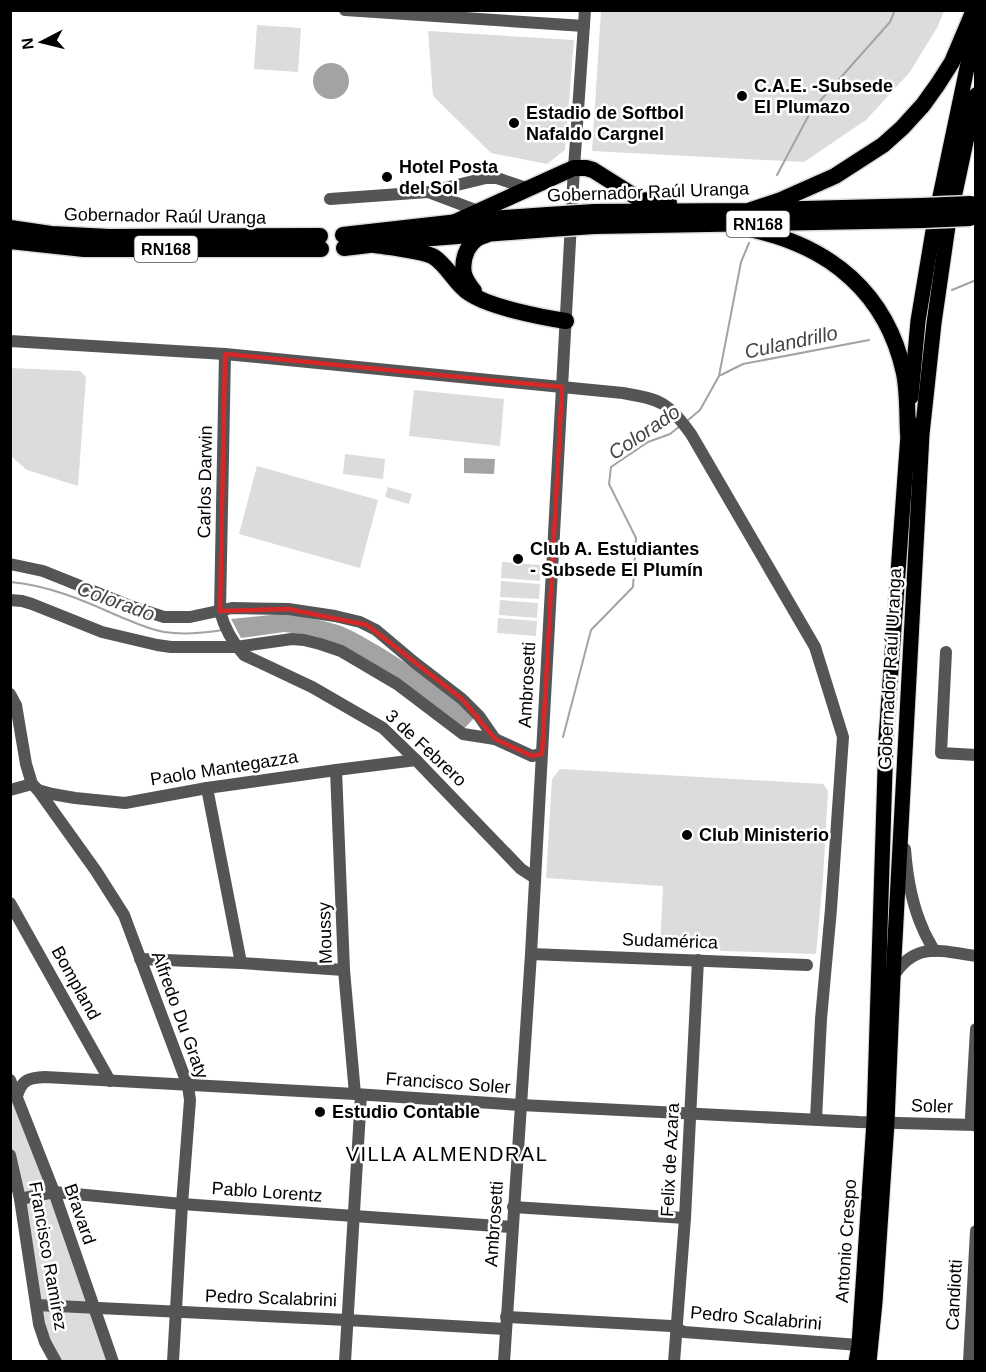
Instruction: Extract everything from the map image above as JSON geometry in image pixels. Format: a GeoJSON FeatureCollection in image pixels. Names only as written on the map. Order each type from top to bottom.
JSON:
{"type":"FeatureCollection","features":[{"type":"Feature","properties":{"kind":"highway","name":"Gobernador Raúl Uranga"},"geometry":{"type":"LineString","coordinates":[[499,225],[453,223],[343,241],[375,245],[499,225],[748,211],[781,200],[835,176],[889,139],[923,105],[938,84],[952,62],[974,10]]}},
{"type":"Feature","properties":{"kind":"highway"},"geometry":{"type":"LineString","coordinates":[[968,129],[975,109]]}},
{"type":"Feature","properties":{"kind":"highway"},"geometry":{"type":"LineString","coordinates":[[453,223],[574,168],[593,170],[639,199],[658,203],[690,204],[707,212]]}},
{"type":"Feature","properties":{"kind":"highway"},"geometry":{"type":"LineString","coordinates":[[748,211],[922,213],[973,211]]}},
{"type":"Feature","properties":{"kind":"highway","name":"Gobernador Raúl Uranga"},"geometry":{"type":"LineString","coordinates":[[594,219],[729,225],[922,213]]}},
{"type":"Feature","properties":{"kind":"highway"},"geometry":{"type":"LineString","coordinates":[[486,302],[469,284],[465,275],[465,254],[480,236],[499,225]]}},
{"type":"Feature","properties":{"kind":"highway"},"geometry":{"type":"LineString","coordinates":[[729,225],[770,233],[802,245],[835,264],[867,294],[895,339],[904,375],[908,433]]}},
{"type":"Feature","properties":{"kind":"highway","name":"Gobernador Raúl Uranga"},"geometry":{"type":"LineString","coordinates":[[10,228],[51,234],[100,237],[321,242],[94,249],[10,241]]}},
{"type":"Feature","properties":{"kind":"highway"},"geometry":{"type":"LineString","coordinates":[[375,245],[434,257],[468,292],[486,302],[566,321]]}},
{"type":"Feature","properties":{"kind":"main road","name":"Gobernador Raúl Uranga"},"geometry":{"type":"LineString","coordinates":[[880,1122],[886,738],[908,433],[918,321],[975,25]]}},
{"type":"Feature","properties":{"kind":"main road","name":"Gobernador Raúl Uranga"},"geometry":{"type":"LineString","coordinates":[[880,1122],[893,977],[922,434],[934,323],[948,226],[975,95]]}},
{"type":"Feature","properties":{"kind":"main road","name":"Antonio Crespo"},"geometry":{"type":"LineString","coordinates":[[856,1362],[880,1122]]}},
{"type":"Feature","properties":{"kind":"main road","name":"Antonio Crespo"},"geometry":{"type":"LineString","coordinates":[[869,1362],[875,1302],[880,1122]]}},
{"type":"Feature","properties":{"kind":"street"},"geometry":{"type":"LineString","coordinates":[[345,10],[584,26]]}},
{"type":"Feature","properties":{"kind":"street","name":"Ambrosetti"},"geometry":{"type":"LineString","coordinates":[[504,1362],[531,954],[574,168],[585,10]]}},
{"type":"Feature","properties":{"kind":"street"},"geometry":{"type":"LineString","coordinates":[[330,199],[428,192],[486,178],[497,178],[526,189]]}},
{"type":"Feature","properties":{"kind":"street"},"geometry":{"type":"LineString","coordinates":[[428,192],[478,211],[499,225]]}},
{"type":"Feature","properties":{"kind":"street"},"geometry":{"type":"LineString","coordinates":[[10,341],[225,354],[623,393],[663,403],[675,413],[690,434],[815,647],[843,737],[821,1019],[816,1119]]}},
{"type":"Feature","properties":{"kind":"street","name":"Carlos Darwin"},"geometry":{"type":"LineString","coordinates":[[221,615],[225,354]]}},
{"type":"Feature","properties":{"kind":"street"},"geometry":{"type":"LineString","coordinates":[[10,564],[43,571],[164,617],[221,615],[232,609],[288,609],[335,616],[367,625],[462,699],[479,716],[495,739]]}},
{"type":"Feature","properties":{"kind":"street"},"geometry":{"type":"LineString","coordinates":[[10,600],[32,604],[102,632],[171,647],[304,640],[349,656],[397,684],[463,734],[495,739],[532,756],[542,754]]}},
{"type":"Feature","properties":{"kind":"street"},"geometry":{"type":"LineString","coordinates":[[221,615],[234,643]]}},
{"type":"Feature","properties":{"kind":"street","name":"3 de Febrero"},"geometry":{"type":"LineString","coordinates":[[234,643],[244,655],[312,687],[383,728],[521,869],[535,878]]}},
{"type":"Feature","properties":{"kind":"street"},"geometry":{"type":"LineString","coordinates":[[946,652],[941,753],[975,755]]}},
{"type":"Feature","properties":{"kind":"street"},"geometry":{"type":"LineString","coordinates":[[10,694],[16,705],[27,764],[35,787]]}},
{"type":"Feature","properties":{"kind":"street","name":"Paolo Mantegazza"},"geometry":{"type":"LineString","coordinates":[[10,790],[35,787],[75,798],[125,802],[207,788],[416,760]]}},
{"type":"Feature","properties":{"kind":"street","name":"Moussy"},"geometry":{"type":"LineString","coordinates":[[336,770],[344,970],[358,1095],[345,1362]]}},
{"type":"Feature","properties":{"kind":"street","name":"Alfredo Du Graty"},"geometry":{"type":"LineString","coordinates":[[35,787],[124,915],[188,1086],[190,1100],[173,1362]]}},
{"type":"Feature","properties":{"kind":"street"},"geometry":{"type":"LineString","coordinates":[[207,788],[241,963]]}},
{"type":"Feature","properties":{"kind":"street"},"geometry":{"type":"LineString","coordinates":[[59,820],[64,806],[75,798]]}},
{"type":"Feature","properties":{"kind":"street"},"geometry":{"type":"LineString","coordinates":[[902,819],[906,860],[915,907],[934,951]]}},
{"type":"Feature","properties":{"kind":"street","name":"Bompland"},"geometry":{"type":"LineString","coordinates":[[10,903],[110,1081]]}},
{"type":"Feature","properties":{"kind":"street"},"geometry":{"type":"LineString","coordinates":[[893,977],[910,957],[921,952],[934,951],[975,956]]}},
{"type":"Feature","properties":{"kind":"street","name":"Sudamérica"},"geometry":{"type":"LineString","coordinates":[[531,954],[807,965]]}},
{"type":"Feature","properties":{"kind":"street"},"geometry":{"type":"LineString","coordinates":[[140,959],[344,970]]}},
{"type":"Feature","properties":{"kind":"street","name":"Felix de Azara"},"geometry":{"type":"LineString","coordinates":[[674,1362],[685,1218],[698,960]]}},
{"type":"Feature","properties":{"kind":"street"},"geometry":{"type":"LineString","coordinates":[[975,1029],[971,1117],[975,1125]]}},
{"type":"Feature","properties":{"kind":"street","name":"Francisco Soler"},"geometry":{"type":"LineString","coordinates":[[17,1096],[21,1084],[25,1081],[45,1077],[521,1106],[880,1122]]}},
{"type":"Feature","properties":{"kind":"street","name":"Bravard"},"geometry":{"type":"LineString","coordinates":[[10,1080],[54,1192],[113,1362]]}},
{"type":"Feature","properties":{"kind":"street","name":"Soler"},"geometry":{"type":"LineString","coordinates":[[880,1122],[975,1125]]}},
{"type":"Feature","properties":{"kind":"street","name":"Francisco Ramírez"},"geometry":{"type":"LineString","coordinates":[[10,1155],[20,1199],[39,1324],[45,1342],[56,1362]]}},
{"type":"Feature","properties":{"kind":"street","name":"Pablo Lorentz"},"geometry":{"type":"LineString","coordinates":[[20,1199],[54,1192],[182,1204],[512,1227]]}},
{"type":"Feature","properties":{"kind":"street"},"geometry":{"type":"LineString","coordinates":[[513,1207],[685,1218]]}},
{"type":"Feature","properties":{"kind":"street","name":"Candiotti"},"geometry":{"type":"LineString","coordinates":[[969,1362],[975,1231]]}},
{"type":"Feature","properties":{"kind":"street","name":"Pedro Scalabrini"},"geometry":{"type":"LineString","coordinates":[[36,1305],[347,1320],[671,1326],[684,1332],[859,1346]]}},
{"type":"Feature","properties":{"kind":"highlighted area"},"geometry":{"type":"Polygon","coordinates":[[[225,354],[562,387],[542,754],[532,756],[495,739],[462,699],[367,625],[288,609],[220,611],[225,354]]]}},
{"type":"Feature","properties":{"kind":"shaded area","name":"C.A.E. -Subsede El Plumazo"},"geometry":{"type":"Polygon","coordinates":[[[601,10],[944,11],[938,26],[910,72],[866,120],[804,162],[592,151],[601,10]]]}},
{"type":"Feature","properties":{"kind":"shaded area"},"geometry":{"type":"Polygon","coordinates":[[[257,25],[301,28],[298,72],[254,69],[257,25]]]}},
{"type":"Feature","properties":{"kind":"shaded area","name":"Estadio de Softbol Nafaldo Cargnel"},"geometry":{"type":"Polygon","coordinates":[[[428,31],[574,40],[565,150],[547,164],[491,153],[433,96],[428,31]]]}},
{"type":"Feature","properties":{"kind":"shaded area"},"geometry":{"type":"Polygon","coordinates":[[[331,63],[344,68],[349,81],[344,94],[331,99],[318,94],[313,81],[318,68],[331,63]]]}},
{"type":"Feature","properties":{"kind":"shaded area"},"geometry":{"type":"Polygon","coordinates":[[[10,368],[80,371],[86,377],[78,486],[27,470],[11,456],[10,368]]]}},
{"type":"Feature","properties":{"kind":"shaded area"},"geometry":{"type":"Polygon","coordinates":[[[414,390],[504,399],[500,446],[409,436],[414,390]]]}},
{"type":"Feature","properties":{"kind":"shaded area"},"geometry":{"type":"Polygon","coordinates":[[[345,454],[385,459],[383,479],[343,474],[345,454]]]}},
{"type":"Feature","properties":{"kind":"shaded area"},"geometry":{"type":"Polygon","coordinates":[[[464,458],[495,459],[494,474],[464,473],[464,458]]]}},
{"type":"Feature","properties":{"kind":"shaded area"},"geometry":{"type":"Polygon","coordinates":[[[257,466],[378,500],[360,568],[239,534],[257,466]]]}},
{"type":"Feature","properties":{"kind":"shaded area"},"geometry":{"type":"Polygon","coordinates":[[[388,487],[412,494],[409,504],[385,497],[388,487]]]}},
{"type":"Feature","properties":{"kind":"shaded area"},"geometry":{"type":"Polygon","coordinates":[[[502,562],[541,565],[540,581],[501,578],[502,562]]]}},
{"type":"Feature","properties":{"kind":"shaded area"},"geometry":{"type":"Polygon","coordinates":[[[501,581],[540,584],[539,599],[500,597],[501,581]]]}},
{"type":"Feature","properties":{"kind":"shaded area"},"geometry":{"type":"Polygon","coordinates":[[[500,600],[538,603],[537,618],[499,615],[500,600]]]}},
{"type":"Feature","properties":{"kind":"shaded area"},"geometry":{"type":"Polygon","coordinates":[[[280,614],[324,621],[354,632],[429,679],[453,697],[474,718],[463,730],[399,681],[300,634],[284,632],[241,638],[231,619],[280,614]]]}},
{"type":"Feature","properties":{"kind":"shaded area"},"geometry":{"type":"Polygon","coordinates":[[[498,618],[537,621],[536,636],[497,633],[498,618]]]}},
{"type":"Feature","properties":{"kind":"shaded area","name":"Club Ministerio"},"geometry":{"type":"Polygon","coordinates":[[[560,769],[823,784],[828,791],[816,954],[660,949],[663,886],[546,878],[552,779],[560,769]]]}},
{"type":"Feature","properties":{"kind":"shaded area"},"geometry":{"type":"Polygon","coordinates":[[[10,1080],[113,1361],[56,1361],[45,1342],[11,1155],[10,1080]]]}},
{"type":"Feature","properties":{"kind":"waterway","name":"Colorado"},"geometry":{"type":"LineString","coordinates":[[777,175],[811,111],[890,22],[895,10]]}},
{"type":"Feature","properties":{"kind":"waterway","name":"Colorado"},"geometry":{"type":"LineString","coordinates":[[687,421],[700,410],[719,376],[741,262],[749,243]]}},
{"type":"Feature","properties":{"kind":"waterway","name":"Culandrillo"},"geometry":{"type":"LineString","coordinates":[[952,290],[976,280]]}},
{"type":"Feature","properties":{"kind":"waterway","name":"Culandrillo"},"geometry":{"type":"LineString","coordinates":[[721,375],[743,364],[869,340]]}},
{"type":"Feature","properties":{"kind":"waterway","name":"Colorado"},"geometry":{"type":"LineString","coordinates":[[563,737],[591,630],[633,587],[636,538],[609,484],[611,467],[648,442],[670,434],[680,426]]}},
{"type":"Feature","properties":{"kind":"waterway","name":"Colorado"},"geometry":{"type":"LineString","coordinates":[[10,582],[38,586],[64,594],[158,631],[201,633],[223,630]]}},
{"type":"Feature","properties":{"kind":"place","name":"C.A.E. -Subsede El Plumazo"},"geometry":{"type":"Point","coordinates":[742,96]}},
{"type":"Feature","properties":{"kind":"place","name":"Estadio de Softbol Nafaldo Cargnel"},"geometry":{"type":"Point","coordinates":[514,123]}},
{"type":"Feature","properties":{"kind":"place","name":"Hotel Posta del Sol"},"geometry":{"type":"Point","coordinates":[387,177]}},
{"type":"Feature","properties":{"kind":"place","name":"Club A. Estudiantes - Subsede El Plumín"},"geometry":{"type":"Point","coordinates":[518,559]}},
{"type":"Feature","properties":{"kind":"place","name":"Club Ministerio"},"geometry":{"type":"Point","coordinates":[687,835]}},
{"type":"Feature","properties":{"kind":"place","name":"Estudio Contable"},"geometry":{"type":"Point","coordinates":[320,1112]}},
{"type":"Feature","properties":{"kind":"district","name":"VILLA ALMENDRAL"},"geometry":{"type":"Point","coordinates":[447,1154]}}]}
